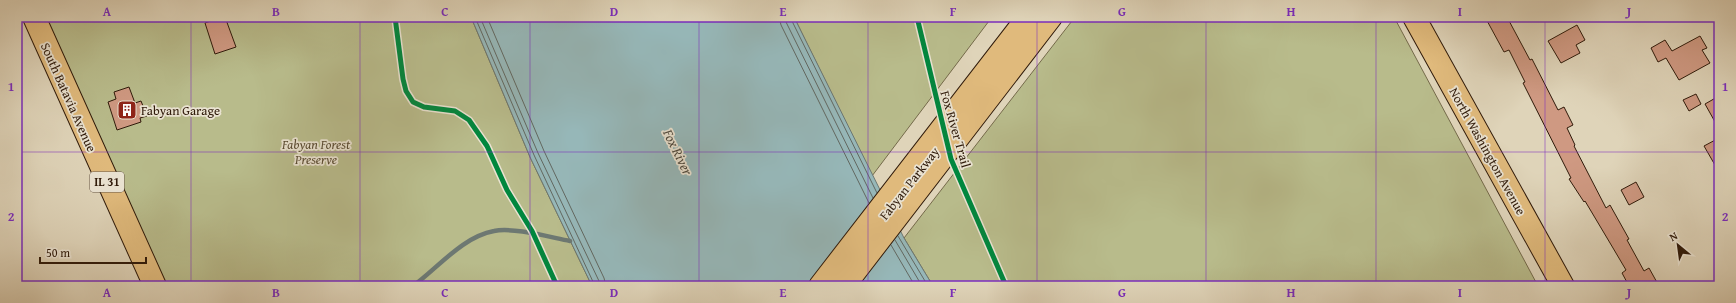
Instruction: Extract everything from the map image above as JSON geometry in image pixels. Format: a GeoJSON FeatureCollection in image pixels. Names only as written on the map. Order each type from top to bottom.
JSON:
{"type":"FeatureCollection","features":[{"type":"Feature","properties":{"kind":"main road","name":"South Batavia Avenue"},"geometry":{"type":"LineString","coordinates":[[34,17],[155,286]]}},
{"type":"Feature","properties":{"kind":"main road","name":"Fabyan Parkway"},"geometry":{"type":"LineString","coordinates":[[820,286],[1028,17]]}},
{"type":"Feature","properties":{"kind":"main road","name":"Fabyan Parkway"},"geometry":{"type":"LineString","coordinates":[[844,286],[1051,17]]}},
{"type":"Feature","properties":{"kind":"main road","name":"North Washington Avenue"},"geometry":{"type":"LineString","coordinates":[[1414,17],[1563,286]]}},
{"type":"Feature","properties":{"kind":"green space","name":"Fabyan Forest Preserve"},"geometry":{"type":"Polygon","coordinates":[[[41,17],[471,17],[530,157],[592,286],[164,286],[41,17]]]}},
{"type":"Feature","properties":{"kind":"green space"},"geometry":{"type":"Polygon","coordinates":[[[794,17],[992,17],[872,176],[794,17]]]}},
{"type":"Feature","properties":{"kind":"green space"},"geometry":{"type":"Polygon","coordinates":[[[1075,17],[1394,17],[1538,286],[933,286],[904,238],[1075,17]]]}},
{"type":"Feature","properties":{"kind":"water","name":"Fox River"},"geometry":{"type":"Polygon","coordinates":[[[471,17],[794,17],[904,238],[933,286],[592,286],[530,157],[471,17]]]}},
{"type":"Feature","properties":{"kind":"building"},"geometry":{"type":"Polygon","coordinates":[[[225,17],[236,47],[215,54],[205,23],[225,17]]]}},
{"type":"Feature","properties":{"kind":"building"},"geometry":{"type":"Polygon","coordinates":[[[1485,17],[1507,17],[1530,60],[1532,59],[1558,110],[1564,107],[1573,125],[1567,128],[1575,145],[1574,146],[1606,208],[1610,205],[1629,239],[1627,240],[1644,271],[1649,268],[1659,286],[1629,286],[1622,273],[1626,270],[1585,201],[1584,202],[1569,179],[1571,178],[1523,83],[1525,82],[1509,50],[1504,52],[1485,17]]]}},
{"type":"Feature","properties":{"kind":"building"},"geometry":{"type":"Polygon","coordinates":[[[1577,25],[1585,40],[1576,45],[1580,53],[1561,63],[1548,41],[1577,25]]]}},
{"type":"Feature","properties":{"kind":"building"},"geometry":{"type":"Polygon","coordinates":[[[1700,36],[1707,48],[1702,50],[1710,63],[1679,80],[1666,58],[1658,62],[1651,48],[1665,40],[1672,51],[1700,36]]]}},
{"type":"Feature","properties":{"kind":"building","name":"Fabyan Garage"},"geometry":{"type":"Polygon","coordinates":[[[129,87],[135,103],[141,101],[147,116],[140,118],[141,122],[117,130],[108,102],[116,99],[114,92],[129,87]]]}},
{"type":"Feature","properties":{"kind":"building"},"geometry":{"type":"Polygon","coordinates":[[[1696,94],[1701,104],[1689,111],[1683,100],[1696,94]]]}},
{"type":"Feature","properties":{"kind":"building"},"geometry":{"type":"Polygon","coordinates":[[[1719,96],[1719,129],[1705,104],[1719,96]]]}},
{"type":"Feature","properties":{"kind":"building"},"geometry":{"type":"Polygon","coordinates":[[[1719,138],[1719,172],[1704,146],[1719,138]]]}},
{"type":"Feature","properties":{"kind":"building"},"geometry":{"type":"Polygon","coordinates":[[[1636,182],[1644,197],[1629,205],[1621,190],[1636,182]]]}},
{"type":"Feature","properties":{"kind":"waterway"},"geometry":{"type":"LineString","coordinates":[[413,286],[461,246],[482,234],[494,231],[511,230],[570,241]]}},
{"type":"Feature","properties":{"kind":"cycle path"},"geometry":{"type":"LineString","coordinates":[[395,17],[403,79],[406,91],[413,102],[424,107],[455,111],[469,120],[487,146],[507,190],[532,231],[557,286]]}},
{"type":"Feature","properties":{"kind":"cycle path","name":"Fox River Trail"},"geometry":{"type":"LineString","coordinates":[[917,17],[951,159],[1006,286]]}},
{"type":"Feature","properties":{"kind":"place","name":"Fabyan Garage"},"geometry":{"type":"Point","coordinates":[127,110]}}]}
